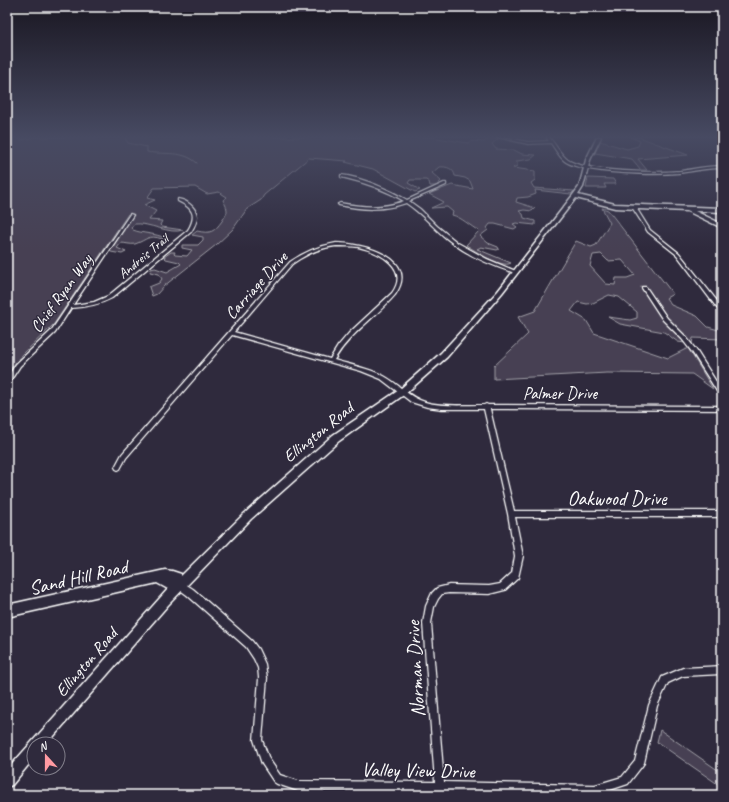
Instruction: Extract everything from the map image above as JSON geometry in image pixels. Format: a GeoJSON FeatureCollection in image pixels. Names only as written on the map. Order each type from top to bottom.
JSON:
{"type":"FeatureCollection","features":[{"type":"Feature","properties":{"kind":"main road","name":"Ellington Road"},"geometry":{"type":"LineString","coordinates":[[45,736],[179,584],[248,516],[336,438],[402,392],[444,355],[516,272],[575,196],[581,187],[584,174]]}},
{"type":"Feature","properties":{"kind":"main road"},"geometry":{"type":"LineString","coordinates":[[575,196],[605,204],[634,207],[722,210]]}},
{"type":"Feature","properties":{"kind":"main road"},"geometry":{"type":"LineString","coordinates":[[688,209],[722,226]]}},
{"type":"Feature","properties":{"kind":"main road","name":"Sand Hill Road"},"geometry":{"type":"LineString","coordinates":[[7,611],[158,578],[170,585],[179,584]]}},
{"type":"Feature","properties":{"kind":"main road"},"geometry":{"type":"LineString","coordinates":[[7,780],[26,757]]}},
{"type":"Feature","properties":{"kind":"street"},"geometry":{"type":"LineString","coordinates":[[342,176],[376,186],[406,202],[421,212],[449,239],[479,258],[516,272]]}},
{"type":"Feature","properties":{"kind":"street"},"geometry":{"type":"LineString","coordinates":[[340,204],[370,209],[383,208],[406,202],[445,184]]}},
{"type":"Feature","properties":{"kind":"street","name":"Andreis Trail"},"geometry":{"type":"LineString","coordinates":[[70,307],[88,306],[106,300],[190,231],[196,217],[194,211],[186,203],[179,200]]}},
{"type":"Feature","properties":{"kind":"street"},"geometry":{"type":"LineString","coordinates":[[634,207],[649,231],[678,254],[719,307]]}},
{"type":"Feature","properties":{"kind":"street","name":"Chief Ryan Way"},"geometry":{"type":"LineString","coordinates":[[7,382],[18,365],[54,332],[131,215]]}},
{"type":"Feature","properties":{"kind":"street","name":"Carriage Drive"},"geometry":{"type":"LineString","coordinates":[[118,467],[124,456],[291,263],[300,256],[314,249],[329,246],[347,245],[376,251],[386,256],[394,264],[399,275],[398,287],[389,299],[347,338],[338,348],[331,361]]}},
{"type":"Feature","properties":{"kind":"street"},"geometry":{"type":"LineString","coordinates":[[644,288],[664,319],[684,338],[694,351],[722,395]]}},
{"type":"Feature","properties":{"kind":"street","name":"Palmer Drive"},"geometry":{"type":"LineString","coordinates":[[231,333],[363,370],[383,378],[414,400],[428,405],[442,407],[722,408]]}},
{"type":"Feature","properties":{"kind":"street","name":"Norman Drive"},"geometry":{"type":"LineString","coordinates":[[440,787],[427,623],[430,606],[435,596],[440,591],[450,589],[489,590],[502,587],[515,575],[519,556],[511,514],[486,406]]}},
{"type":"Feature","properties":{"kind":"street","name":"Oakwood Drive"},"geometry":{"type":"LineString","coordinates":[[511,514],[722,514]]}},
{"type":"Feature","properties":{"kind":"street","name":"Valley View Drive"},"geometry":{"type":"LineString","coordinates":[[179,584],[232,629],[256,653],[262,668],[263,678],[258,740],[265,761],[277,779],[298,786],[440,787],[595,793],[624,781],[639,763],[653,705],[665,680],[683,672],[722,670]]}},
{"type":"Feature","properties":{"kind":"shaded area"},"geometry":{"type":"Polygon","coordinates":[[[7,174],[289,174],[264,195],[261,200],[247,209],[233,229],[216,245],[164,286],[157,294],[152,296],[149,287],[159,283],[162,279],[159,274],[150,272],[151,269],[155,268],[167,272],[181,264],[164,257],[171,252],[175,252],[175,255],[187,256],[192,250],[182,248],[182,245],[198,245],[203,240],[203,237],[192,235],[197,231],[209,232],[217,228],[227,211],[223,200],[227,197],[219,192],[207,194],[195,187],[154,188],[147,198],[155,200],[144,205],[156,211],[149,220],[162,221],[160,225],[162,227],[183,230],[172,231],[134,224],[131,228],[133,230],[165,238],[150,237],[133,244],[121,243],[117,248],[126,252],[122,254],[111,252],[111,249],[124,230],[130,214],[128,214],[54,324],[23,354],[7,373],[7,174]]]}},
{"type":"Feature","properties":{"kind":"shaded area"},"geometry":{"type":"Polygon","coordinates":[[[383,174],[434,174],[441,181],[436,186],[430,186],[429,182],[426,180],[410,180],[408,183],[420,190],[415,192],[383,174]]]}},
{"type":"Feature","properties":{"kind":"shaded area"},"geometry":{"type":"Polygon","coordinates":[[[454,174],[535,174],[535,180],[531,183],[534,188],[574,191],[571,194],[535,190],[536,194],[528,197],[517,198],[516,202],[535,208],[532,211],[519,211],[523,214],[524,218],[535,221],[535,225],[516,223],[513,224],[517,227],[514,229],[490,224],[487,228],[488,230],[480,236],[488,243],[498,247],[499,249],[497,250],[481,247],[477,249],[511,263],[501,264],[466,245],[479,231],[452,215],[453,212],[447,207],[431,208],[444,202],[429,194],[452,185],[473,189],[470,181],[465,178],[455,176],[454,174]]]}},
{"type":"Feature","properties":{"kind":"shaded area"},"geometry":{"type":"Polygon","coordinates":[[[588,178],[613,179],[616,184],[604,184],[606,188],[586,188],[588,178]]]}},
{"type":"Feature","properties":{"kind":"shaded area"},"geometry":{"type":"Polygon","coordinates":[[[602,208],[608,210],[673,294],[666,298],[671,305],[697,316],[708,327],[722,331],[722,339],[693,338],[692,344],[678,342],[664,332],[620,324],[608,317],[630,320],[637,318],[637,312],[619,297],[609,295],[593,303],[587,304],[578,302],[571,311],[586,320],[594,333],[668,358],[688,348],[713,389],[692,374],[607,373],[494,379],[494,366],[528,334],[518,317],[535,311],[576,241],[591,247],[596,245],[610,223],[602,208]],[[601,254],[593,255],[590,266],[606,284],[615,285],[616,278],[627,278],[635,275],[622,260],[608,261],[601,254]]]}},
{"type":"Feature","properties":{"kind":"shaded area"},"geometry":{"type":"Polygon","coordinates":[[[660,730],[722,773],[722,787],[657,742],[660,730]]]}}]}
